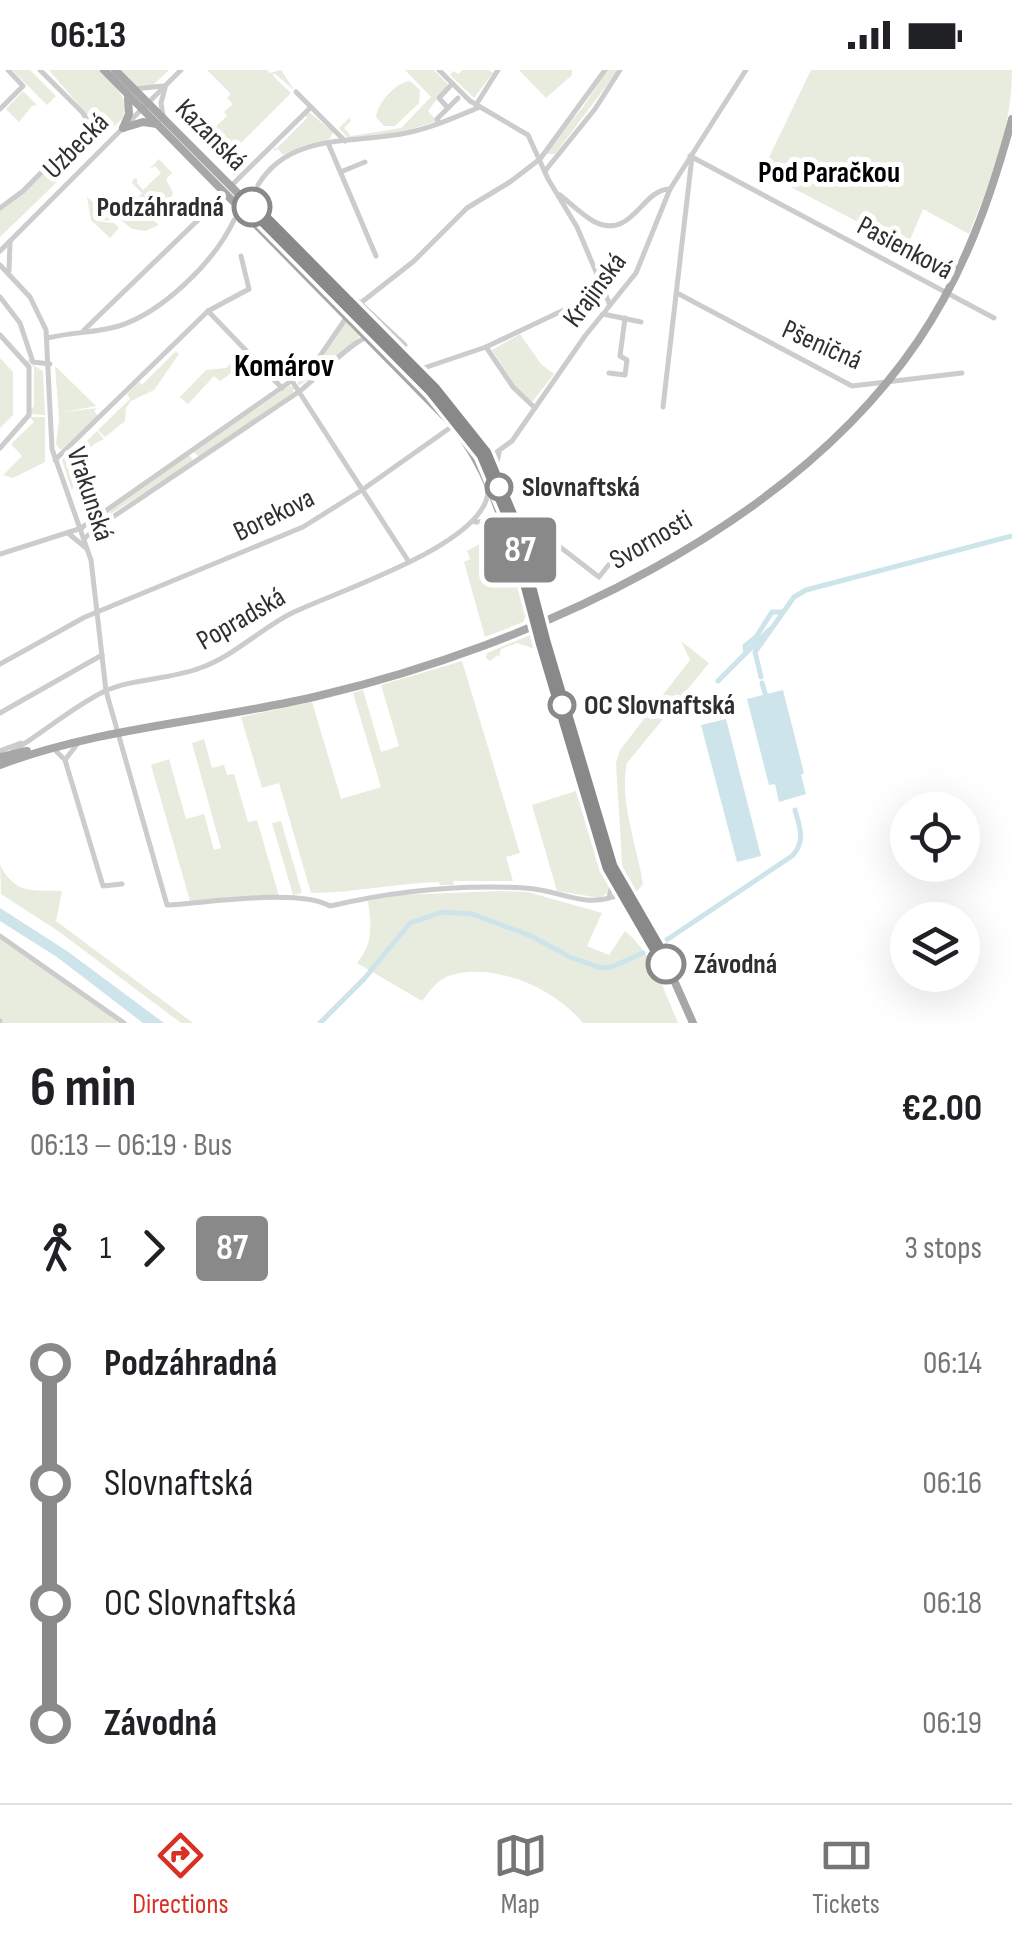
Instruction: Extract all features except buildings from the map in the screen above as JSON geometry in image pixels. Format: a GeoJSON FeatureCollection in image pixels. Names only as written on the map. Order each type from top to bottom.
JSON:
{"type":"FeatureCollection","features":[{"type":"Feature","properties":{"kind":"main road","name":"Kazanská"},"geometry":{"type":"LineString","coordinates":[[104,70],[419,370],[424,381],[478,443],[507,518],[538,623]]}},
{"type":"Feature","properties":{"kind":"main road","name":"Kazanská"},"geometry":{"type":"LineString","coordinates":[[115,70],[130,91]]}},
{"type":"Feature","properties":{"kind":"main road"},"geometry":{"type":"LineString","coordinates":[[124,128],[130,91]]}},
{"type":"Feature","properties":{"kind":"main road","name":"Svornosti"},"geometry":{"type":"LineString","coordinates":[[1,758],[106,737],[116,729],[357,686],[444,660],[554,616],[650,568],[738,514],[804,466],[867,404],[917,342],[946,293],[984,212],[1012,119]]}},
{"type":"Feature","properties":{"kind":"main road"},"geometry":{"type":"LineString","coordinates":[[124,128],[161,122]]}},
{"type":"Feature","properties":{"kind":"main road","name":"Kazanská"},"geometry":{"type":"LineString","coordinates":[[354,307],[370,338],[483,461]]}},
{"type":"Feature","properties":{"kind":"main road"},"geometry":{"type":"LineString","coordinates":[[534,609],[554,616],[543,642],[526,629],[534,609]]}},
{"type":"Feature","properties":{"kind":"main road"},"geometry":{"type":"LineString","coordinates":[[538,623],[614,876],[667,965],[692,1023]]}},
{"type":"Feature","properties":{"kind":"main road"},"geometry":{"type":"LineString","coordinates":[[28,740],[32,750]]}},
{"type":"Feature","properties":{"kind":"main road","name":"Svornosti"},"geometry":{"type":"LineString","coordinates":[[1,758],[52,748]]}},
{"type":"Feature","properties":{"kind":"street"},"geometry":{"type":"LineString","coordinates":[[0,109],[24,86],[8,70]]}},
{"type":"Feature","properties":{"kind":"street"},"geometry":{"type":"LineString","coordinates":[[0,208],[88,124],[83,113],[40,70]]}},
{"type":"Feature","properties":{"kind":"street","name":"Uzbecká"},"geometry":{"type":"LineString","coordinates":[[0,251],[181,70]]}},
{"type":"Feature","properties":{"kind":"street"},"geometry":{"type":"LineString","coordinates":[[439,70],[478,106],[525,132],[577,227],[610,306]]}},
{"type":"Feature","properties":{"kind":"street"},"geometry":{"type":"LineString","coordinates":[[446,78],[451,70]]}},
{"type":"Feature","properties":{"kind":"street"},"geometry":{"type":"LineString","coordinates":[[258,185],[273,165],[289,154],[327,143],[404,134],[478,106],[498,70]]}},
{"type":"Feature","properties":{"kind":"street"},"geometry":{"type":"LineString","coordinates":[[81,528],[314,366],[354,307],[414,261],[467,208],[540,159],[606,70]]}},
{"type":"Feature","properties":{"kind":"street"},"geometry":{"type":"LineString","coordinates":[[545,171],[620,70]]}},
{"type":"Feature","properties":{"kind":"street","name":"Krajinská"},"geometry":{"type":"LineString","coordinates":[[483,461],[512,441],[645,258],[670,189],[746,70]]}},
{"type":"Feature","properties":{"kind":"street"},"geometry":{"type":"LineString","coordinates":[[448,108],[439,98],[452,84]]}},
{"type":"Feature","properties":{"kind":"street"},"geometry":{"type":"LineString","coordinates":[[130,91],[166,86],[161,122]]}},
{"type":"Feature","properties":{"kind":"street"},"geometry":{"type":"LineString","coordinates":[[296,92],[345,141]]}},
{"type":"Feature","properties":{"kind":"street"},"geometry":{"type":"LineString","coordinates":[[439,123],[437,119],[458,98]]}},
{"type":"Feature","properties":{"kind":"street"},"geometry":{"type":"LineString","coordinates":[[83,331],[311,107]]}},
{"type":"Feature","properties":{"kind":"street"},"geometry":{"type":"LineString","coordinates":[[327,143],[334,130]]}},
{"type":"Feature","properties":{"kind":"street"},"geometry":{"type":"LineString","coordinates":[[327,143],[376,256]]}},
{"type":"Feature","properties":{"kind":"street"},"geometry":{"type":"LineString","coordinates":[[540,159],[557,156]]}},
{"type":"Feature","properties":{"kind":"street"},"geometry":{"type":"LineString","coordinates":[[663,407],[691,157]]}},
{"type":"Feature","properties":{"kind":"street","name":"Pasienková"},"geometry":{"type":"LineString","coordinates":[[691,157],[994,318]]}},
{"type":"Feature","properties":{"kind":"street"},"geometry":{"type":"LineString","coordinates":[[343,171],[365,162]]}},
{"type":"Feature","properties":{"kind":"street"},"geometry":{"type":"LineString","coordinates":[[557,193],[594,222],[616,224],[630,219],[661,190],[670,189]]}},
{"type":"Feature","properties":{"kind":"street"},"geometry":{"type":"LineString","coordinates":[[48,338],[121,325],[154,306],[199,271],[221,245],[234,220]]}},
{"type":"Feature","properties":{"kind":"street"},"geometry":{"type":"LineString","coordinates":[[0,242],[11,240],[9,273],[0,273]]}},
{"type":"Feature","properties":{"kind":"street"},"geometry":{"type":"LineString","coordinates":[[55,460],[208,311],[248,289],[241,256]]}},
{"type":"Feature","properties":{"kind":"street","name":"Vrakunská"},"geometry":{"type":"LineString","coordinates":[[0,264],[36,306],[48,338],[55,460],[89,551],[106,691]]}},
{"type":"Feature","properties":{"kind":"street"},"geometry":{"type":"LineString","coordinates":[[419,370],[486,347],[604,291]]}},
{"type":"Feature","properties":{"kind":"street","name":"Pšeničná"},"geometry":{"type":"LineString","coordinates":[[677,293],[827,375],[860,386],[962,373]]}},
{"type":"Feature","properties":{"kind":"street"},"geometry":{"type":"LineString","coordinates":[[0,297],[20,323],[34,363],[50,364]]}},
{"type":"Feature","properties":{"kind":"street"},"geometry":{"type":"LineString","coordinates":[[354,307],[405,345]]}},
{"type":"Feature","properties":{"kind":"street"},"geometry":{"type":"LineString","coordinates":[[208,311],[282,388]]}},
{"type":"Feature","properties":{"kind":"street"},"geometry":{"type":"LineString","coordinates":[[603,314],[640,322]]}},
{"type":"Feature","properties":{"kind":"street"},"geometry":{"type":"LineString","coordinates":[[609,373],[625,375],[626,360],[620,356],[624,318]]}},
{"type":"Feature","properties":{"kind":"street"},"geometry":{"type":"LineString","coordinates":[[0,335],[29,367],[30,415],[0,448]]}},
{"type":"Feature","properties":{"kind":"street"},"geometry":{"type":"LineString","coordinates":[[85,538],[94,528],[300,391],[356,340],[370,338]]}},
{"type":"Feature","properties":{"kind":"street"},"geometry":{"type":"LineString","coordinates":[[486,347],[513,387],[535,408]]}},
{"type":"Feature","properties":{"kind":"street"},"geometry":{"type":"LineString","coordinates":[[292,382],[409,562]]}},
{"type":"Feature","properties":{"kind":"street"},"geometry":{"type":"LineString","coordinates":[[860,386],[867,404]]}},
{"type":"Feature","properties":{"kind":"street","name":"Borekova"},"geometry":{"type":"LineString","coordinates":[[0,664],[85,617],[295,531],[450,428]]}},
{"type":"Feature","properties":{"kind":"street"},"geometry":{"type":"LineString","coordinates":[[472,523],[486,504],[501,450],[487,449],[478,443]]}},
{"type":"Feature","properties":{"kind":"street"},"geometry":{"type":"LineString","coordinates":[[65,532],[74,510],[84,518],[94,518]]}},
{"type":"Feature","properties":{"kind":"street"},"geometry":{"type":"LineString","coordinates":[[507,518],[516,513],[599,577],[618,552]]}},
{"type":"Feature","properties":{"kind":"street","name":"Popradská"},"geometry":{"type":"LineString","coordinates":[[1,758],[106,691],[180,675],[213,663],[291,614],[409,562],[472,523],[507,518]]}},
{"type":"Feature","properties":{"kind":"street"},"geometry":{"type":"LineString","coordinates":[[0,554],[65,532],[94,528]]}},
{"type":"Feature","properties":{"kind":"street"},"geometry":{"type":"LineString","coordinates":[[65,532],[89,551]]}},
{"type":"Feature","properties":{"kind":"street"},"geometry":{"type":"LineString","coordinates":[[0,712],[102,655]]}},
{"type":"Feature","properties":{"kind":"street"},"geometry":{"type":"LineString","coordinates":[[106,691],[167,906],[294,898],[318,899],[330,906],[388,892],[451,888],[526,888],[574,899],[608,900],[624,892]]}},
{"type":"Feature","properties":{"kind":"street"},"geometry":{"type":"LineString","coordinates":[[65,760],[78,743]]}},
{"type":"Feature","properties":{"kind":"street"},"geometry":{"type":"LineString","coordinates":[[52,748],[65,760],[103,886],[122,884]]}},
{"type":"Feature","properties":{"kind":"street"},"geometry":{"type":"LineString","coordinates":[[608,900],[614,876]]}},
{"type":"Feature","properties":{"kind":"street"},"geometry":{"type":"LineString","coordinates":[[1,939],[124,1023]]}},
{"type":"Feature","properties":{"kind":"shaded area"},"geometry":{"type":"Polygon","coordinates":[[[12,70],[30,70],[56,96],[47,105],[12,70]]]}},
{"type":"Feature","properties":{"kind":"shaded area"},"geometry":{"type":"Polygon","coordinates":[[[49,70],[100,70],[120,92],[125,111],[122,119],[0,237],[0,210],[91,128],[91,119],[49,70]]]}},
{"type":"Feature","properties":{"kind":"shaded area"},"geometry":{"type":"Polygon","coordinates":[[[119,70],[169,70],[153,85],[138,88],[119,70]]]}},
{"type":"Feature","properties":{"kind":"shaded area"},"geometry":{"type":"Polygon","coordinates":[[[207,70],[281,70],[295,91],[274,73],[291,93],[231,153],[214,136],[219,130],[214,134],[211,131],[227,116],[224,112],[233,104],[227,98],[231,94],[207,70]]]}},
{"type":"Feature","properties":{"kind":"shaded area"},"geometry":{"type":"Polygon","coordinates":[[[405,70],[434,70],[448,84],[428,111],[437,121],[399,133],[348,138],[339,128],[349,118],[351,121],[344,128],[351,136],[401,128],[431,97],[405,70]]]}},
{"type":"Feature","properties":{"kind":"shaded area"},"geometry":{"type":"Polygon","coordinates":[[[462,70],[493,73],[474,98],[450,75],[462,70]]]}},
{"type":"Feature","properties":{"kind":"shaded area"},"geometry":{"type":"Polygon","coordinates":[[[519,70],[572,70],[572,75],[546,98],[519,70]]]}},
{"type":"Feature","properties":{"kind":"shaded area"},"geometry":{"type":"Polygon","coordinates":[[[607,70],[616,73],[555,154],[547,154],[548,148],[583,107],[607,70]]]}},
{"type":"Feature","properties":{"kind":"shaded area"},"geometry":{"type":"Polygon","coordinates":[[[811,70],[1012,70],[1004,133],[969,234],[923,209],[904,246],[762,172],[811,70]]]}},
{"type":"Feature","properties":{"kind":"shaded area"},"geometry":{"type":"Polygon","coordinates":[[[410,81],[420,90],[419,103],[395,126],[384,126],[376,117],[380,105],[393,89],[410,81]]]}},
{"type":"Feature","properties":{"kind":"shaded area"},"geometry":{"type":"Polygon","coordinates":[[[23,91],[37,105],[19,122],[6,109],[23,91]]]}},
{"type":"Feature","properties":{"kind":"shaded area"},"geometry":{"type":"Polygon","coordinates":[[[309,112],[333,132],[330,139],[283,155],[278,149],[275,151],[273,147],[276,149],[309,112]]]}},
{"type":"Feature","properties":{"kind":"shaded area"},"geometry":{"type":"Polygon","coordinates":[[[159,159],[172,173],[166,179],[173,193],[152,219],[159,225],[145,231],[132,229],[121,220],[134,205],[116,220],[142,193],[132,183],[133,179],[137,178],[143,190],[161,173],[155,166],[149,169],[159,159]]]}},
{"type":"Feature","properties":{"kind":"shaded area"},"geometry":{"type":"Polygon","coordinates":[[[87,197],[114,220],[96,221],[114,223],[119,228],[110,238],[91,220],[87,197]]]}},
{"type":"Feature","properties":{"kind":"shaded area"},"geometry":{"type":"Polygon","coordinates":[[[301,248],[316,256],[356,300],[347,299],[301,248]]]}},
{"type":"Feature","properties":{"kind":"shaded area"},"geometry":{"type":"Polygon","coordinates":[[[347,320],[361,335],[330,365],[298,386],[298,380],[321,360],[347,320]]]}},
{"type":"Feature","properties":{"kind":"shaded area"},"geometry":{"type":"Polygon","coordinates":[[[520,334],[541,364],[554,374],[532,402],[516,387],[492,350],[520,334]]]}},
{"type":"Feature","properties":{"kind":"shaded area"},"geometry":{"type":"Polygon","coordinates":[[[176,351],[179,354],[154,390],[131,401],[125,421],[105,437],[98,430],[130,399],[127,394],[139,382],[142,385],[176,351]]]}},
{"type":"Feature","properties":{"kind":"shaded area"},"geometry":{"type":"Polygon","coordinates":[[[240,354],[248,362],[220,381],[214,376],[188,404],[180,397],[206,370],[226,368],[240,354]]]}},
{"type":"Feature","properties":{"kind":"shaded area"},"geometry":{"type":"Polygon","coordinates":[[[0,358],[13,372],[13,415],[0,428],[0,358]]]}},
{"type":"Feature","properties":{"kind":"shaded area"},"geometry":{"type":"Polygon","coordinates":[[[30,358],[31,364],[43,371],[45,415],[31,414],[34,367],[27,361],[30,358]]]}},
{"type":"Feature","properties":{"kind":"shaded area"},"geometry":{"type":"Polygon","coordinates":[[[55,366],[96,406],[64,412],[97,408],[94,411],[98,416],[61,450],[56,444],[59,419],[55,366]]]}},
{"type":"Feature","properties":{"kind":"shaded area"},"geometry":{"type":"Polygon","coordinates":[[[289,386],[294,387],[293,393],[199,457],[194,452],[289,386]]]}},
{"type":"Feature","properties":{"kind":"shaded area"},"geometry":{"type":"Polygon","coordinates":[[[30,417],[45,417],[45,462],[13,478],[3,475],[22,456],[11,444],[34,422],[30,417]]]}},
{"type":"Feature","properties":{"kind":"shaded area"},"geometry":{"type":"Polygon","coordinates":[[[97,431],[104,439],[84,454],[72,491],[62,460],[80,441],[85,443],[97,431]]]}},
{"type":"Feature","properties":{"kind":"shaded area"},"geometry":{"type":"Polygon","coordinates":[[[188,454],[194,461],[90,527],[89,525],[188,454]]]}},
{"type":"Feature","properties":{"kind":"shaded area"},"geometry":{"type":"Polygon","coordinates":[[[481,525],[501,529],[527,614],[523,622],[485,637],[464,562],[470,559],[467,551],[487,540],[481,525]]]}},
{"type":"Feature","properties":{"kind":"shaded area"},"geometry":{"type":"Polygon","coordinates":[[[530,635],[535,649],[517,643],[501,649],[499,658],[486,658],[487,653],[530,635]]]}},
{"type":"Feature","properties":{"kind":"shaded area"},"geometry":{"type":"Polygon","coordinates":[[[681,641],[709,663],[627,763],[625,793],[643,884],[634,895],[623,879],[616,763],[620,750],[690,660],[681,641]]]}},
{"type":"Feature","properties":{"kind":"shaded area"},"geometry":{"type":"Polygon","coordinates":[[[462,661],[520,853],[506,857],[513,881],[453,881],[454,885],[439,882],[311,893],[279,783],[262,788],[241,717],[312,702],[341,799],[381,787],[353,693],[363,690],[381,752],[399,746],[381,685],[462,661]]]}},
{"type":"Feature","properties":{"kind":"shaded area"},"geometry":{"type":"Polygon","coordinates":[[[204,739],[212,768],[224,765],[227,775],[234,774],[248,822],[257,820],[279,896],[190,901],[151,765],[169,759],[186,819],[204,814],[214,850],[221,848],[192,743],[204,739]]]}},
{"type":"Feature","properties":{"kind":"shaded area"},"geometry":{"type":"Polygon","coordinates":[[[576,791],[583,798],[610,881],[607,893],[600,898],[557,891],[532,805],[576,791]]]}},
{"type":"Feature","properties":{"kind":"shaded area"},"geometry":{"type":"Polygon","coordinates":[[[281,821],[302,893],[293,895],[272,823],[281,821]]]}},
{"type":"Feature","properties":{"kind":"shaded area"},"geometry":{"type":"Polygon","coordinates":[[[0,865],[19,886],[62,891],[56,921],[193,1023],[181,1023],[58,931],[1,894],[0,865]]]}},
{"type":"Feature","properties":{"kind":"shaded area"},"geometry":{"type":"Polygon","coordinates":[[[528,892],[602,913],[587,946],[609,955],[625,931],[650,962],[678,1023],[583,1023],[541,989],[487,972],[447,977],[422,1001],[357,963],[369,941],[368,901],[400,895],[528,892]]]}},
{"type":"Feature","properties":{"kind":"shaded area"},"geometry":{"type":"Polygon","coordinates":[[[0,939],[80,992],[119,1023],[0,1023],[0,939]]]}},
{"type":"Feature","properties":{"kind":"water"},"geometry":{"type":"Polygon","coordinates":[[[783,690],[806,794],[779,802],[775,784],[769,785],[747,699],[783,690]]]}},
{"type":"Feature","properties":{"kind":"water"},"geometry":{"type":"Polygon","coordinates":[[[726,719],[761,856],[737,862],[701,725],[726,719]]]}},
{"type":"Feature","properties":{"kind":"water"},"geometry":{"type":"Polygon","coordinates":[[[0,908],[67,951],[164,1023],[143,1023],[57,957],[0,921],[0,908]]]}},
{"type":"Feature","properties":{"kind":"waterway"},"geometry":{"type":"LineString","coordinates":[[761,677],[755,652],[794,597],[806,590],[1012,536]]}},
{"type":"Feature","properties":{"kind":"waterway"},"geometry":{"type":"LineString","coordinates":[[746,653],[745,646],[756,637],[772,612],[782,612]]}},
{"type":"Feature","properties":{"kind":"waterway"},"geometry":{"type":"LineString","coordinates":[[718,681],[769,630]]}},
{"type":"Feature","properties":{"kind":"waterway"},"geometry":{"type":"LineString","coordinates":[[762,683],[767,700]]}},
{"type":"Feature","properties":{"kind":"waterway"},"geometry":{"type":"LineString","coordinates":[[665,941],[792,856],[800,840],[795,810]]}},
{"type":"Feature","properties":{"kind":"waterway"},"geometry":{"type":"LineString","coordinates":[[320,1023],[364,979],[410,923],[443,912],[472,914],[598,967],[609,968],[643,953]]}},
{"type":"Feature","properties":{"kind":"bus line","name":"87"},"geometry":{"type":"LineString","coordinates":[[252,207],[433,390],[478,443],[510,516],[610,867],[666,964]]}},
{"type":"Feature","properties":{"kind":"place","name":"Podzáhradná"},"geometry":{"type":"Point","coordinates":[252,207]}},
{"type":"Feature","properties":{"kind":"place","name":"Slovnaftská"},"geometry":{"type":"Point","coordinates":[499,487]}},
{"type":"Feature","properties":{"kind":"place","name":"OC Slovnaftská"},"geometry":{"type":"Point","coordinates":[562,705]}},
{"type":"Feature","properties":{"kind":"place","name":"Závodná"},"geometry":{"type":"Point","coordinates":[666,964]}},
{"type":"Feature","properties":{"kind":"district","name":"Pod Paračkou"},"geometry":{"type":"Point","coordinates":[829,173]}},
{"type":"Feature","properties":{"kind":"district","name":"Komárov"},"geometry":{"type":"Point","coordinates":[284,366]}}]}
